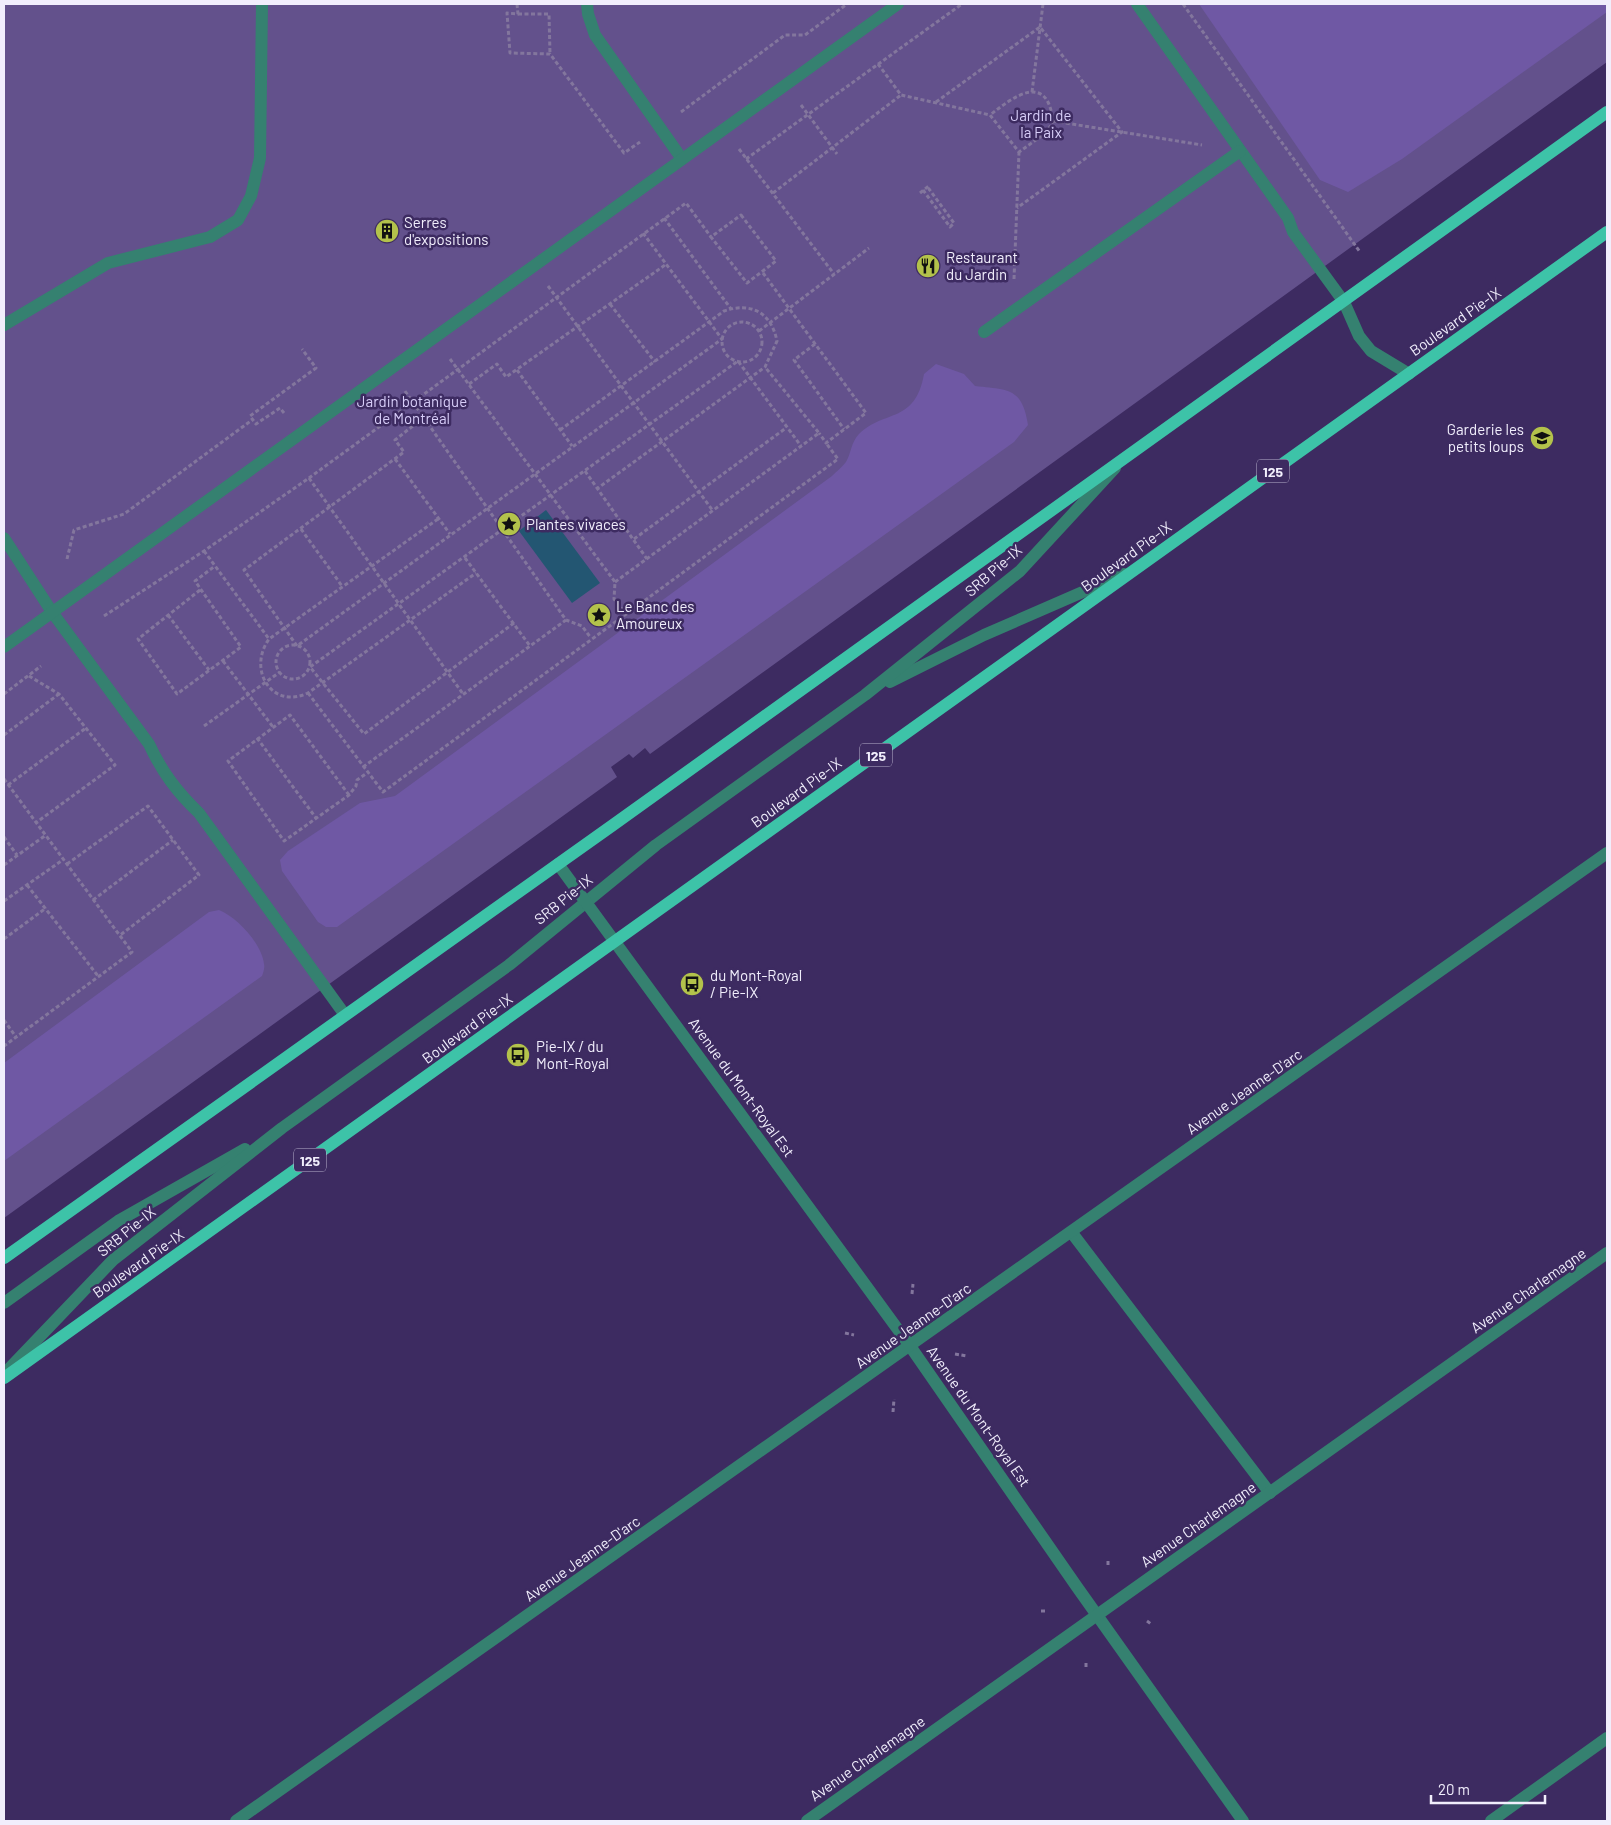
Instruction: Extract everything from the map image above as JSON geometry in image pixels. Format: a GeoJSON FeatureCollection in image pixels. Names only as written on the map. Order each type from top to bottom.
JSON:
{"type":"FeatureCollection","features":[{"type":"Feature","properties":{"kind":"main road"},"geometry":{"type":"LineString","coordinates":[[4,1258],[558,864],[1607,112]]}},
{"type":"Feature","properties":{"kind":"main road","name":"Boulevard Pie-IX"},"geometry":{"type":"LineString","coordinates":[[4,1376],[615,942],[1607,232]]}},
{"type":"Feature","properties":{"kind":"street"},"geometry":{"type":"LineString","coordinates":[[4,325],[108,263],[210,236],[238,220],[251,196],[260,158],[262,4]]}},
{"type":"Feature","properties":{"kind":"street"},"geometry":{"type":"LineString","coordinates":[[587,4],[588,14],[595,35],[682,159]]}},
{"type":"Feature","properties":{"kind":"street"},"geometry":{"type":"LineString","coordinates":[[4,647],[898,4]]}},
{"type":"Feature","properties":{"kind":"street"},"geometry":{"type":"LineString","coordinates":[[1137,4],[1288,218],[1293,232],[1344,302],[1359,336],[1371,351],[1409,374]]}},
{"type":"Feature","properties":{"kind":"street"},"geometry":{"type":"LineString","coordinates":[[984,332],[1240,151]]}},
{"type":"Feature","properties":{"kind":"street","name":"SRB Pie-IX"},"geometry":{"type":"LineString","coordinates":[[4,1376],[113,1260],[282,1128],[509,965],[656,845],[866,695],[1020,571],[1128,455]]}},
{"type":"Feature","properties":{"kind":"street"},"geometry":{"type":"LineString","coordinates":[[4,538],[52,612],[149,744],[160,768],[169,781],[179,794],[199,813],[345,1015]]}},
{"type":"Feature","properties":{"kind":"street","name":"SRB Pie-IX"},"geometry":{"type":"LineString","coordinates":[[866,695],[984,634],[1137,568]]}},
{"type":"Feature","properties":{"kind":"street","name":"Avenue Jeanne-D'arc"},"geometry":{"type":"LineString","coordinates":[[236,1821],[1072,1233],[1607,853]]}},
{"type":"Feature","properties":{"kind":"street","name":"Avenue du Mont-Royal Est"},"geometry":{"type":"LineString","coordinates":[[558,864],[910,1346],[1243,1821]]}},
{"type":"Feature","properties":{"kind":"street","name":"SRB Pie-IX"},"geometry":{"type":"LineString","coordinates":[[4,1303],[118,1221],[282,1128]]}},
{"type":"Feature","properties":{"kind":"street"},"geometry":{"type":"LineString","coordinates":[[1072,1233],[1270,1493]]}},
{"type":"Feature","properties":{"kind":"street","name":"Avenue Charlemagne"},"geometry":{"type":"LineString","coordinates":[[807,1821],[1607,1253]]}},
{"type":"Feature","properties":{"kind":"street"},"geometry":{"type":"LineString","coordinates":[[1491,1821],[1607,1738]]}},
{"type":"Feature","properties":{"kind":"path"},"geometry":{"type":"LineString","coordinates":[[517,4],[518,14]]}},
{"type":"Feature","properties":{"kind":"path"},"geometry":{"type":"LineString","coordinates":[[678,114],[785,35],[805,34],[848,4]]}},
{"type":"Feature","properties":{"kind":"path"},"geometry":{"type":"LineString","coordinates":[[834,274],[746,159],[962,4]]}},
{"type":"Feature","properties":{"kind":"path"},"geometry":{"type":"LineString","coordinates":[[1032,92],[1043,4]]}},
{"type":"Feature","properties":{"kind":"path"},"geometry":{"type":"LineString","coordinates":[[1183,4],[1360,252]]}},
{"type":"Feature","properties":{"kind":"path"},"geometry":{"type":"LineString","coordinates":[[550,54],[510,53],[507,14],[549,14],[550,54],[624,154],[647,136]]}},
{"type":"Feature","properties":{"kind":"path"},"geometry":{"type":"LineString","coordinates":[[936,102],[1040,27]]}},
{"type":"Feature","properties":{"kind":"path"},"geometry":{"type":"LineString","coordinates":[[1040,27],[1122,132]]}},
{"type":"Feature","properties":{"kind":"path"},"geometry":{"type":"LineString","coordinates":[[762,52],[765,56]]}},
{"type":"Feature","properties":{"kind":"path"},"geometry":{"type":"LineString","coordinates":[[878,64],[901,95],[990,115],[1019,152],[1013,310]]}},
{"type":"Feature","properties":{"kind":"path"},"geometry":{"type":"LineString","coordinates":[[990,115],[1014,96],[1023,92],[1042,95],[1049,102],[1053,121],[1046,132],[1019,152]]}},
{"type":"Feature","properties":{"kind":"path"},"geometry":{"type":"LineString","coordinates":[[773,193],[901,95]]}},
{"type":"Feature","properties":{"kind":"path"},"geometry":{"type":"LineString","coordinates":[[799,103],[837,154]]}},
{"type":"Feature","properties":{"kind":"path"},"geometry":{"type":"LineString","coordinates":[[1053,121],[1240,151]]}},
{"type":"Feature","properties":{"kind":"path"},"geometry":{"type":"LineString","coordinates":[[1017,208],[1122,132]]}},
{"type":"Feature","properties":{"kind":"path"},"geometry":{"type":"LineString","coordinates":[[931,186],[929,189],[954,223],[950,227],[921,192],[931,186]]}},
{"type":"Feature","properties":{"kind":"path"},"geometry":{"type":"LineString","coordinates":[[104,616],[204,551],[309,478],[686,203],[711,237],[747,283],[763,273],[776,261],[741,215],[711,237]]}},
{"type":"Feature","properties":{"kind":"path"},"geometry":{"type":"LineString","coordinates":[[664,218],[731,309]]}},
{"type":"Feature","properties":{"kind":"path"},"geometry":{"type":"LineString","coordinates":[[643,233],[708,323],[722,339]]}},
{"type":"Feature","properties":{"kind":"path"},"geometry":{"type":"LineString","coordinates":[[759,331],[869,248]]}},
{"type":"Feature","properties":{"kind":"path"},"geometry":{"type":"LineString","coordinates":[[469,384],[497,364],[506,377],[665,265]]}},
{"type":"Feature","properties":{"kind":"path"},"geometry":{"type":"LineString","coordinates":[[763,273],[866,413],[826,442]]}},
{"type":"Feature","properties":{"kind":"path"},"geometry":{"type":"LineString","coordinates":[[547,285],[713,512]]}},
{"type":"Feature","properties":{"kind":"path"},"geometry":{"type":"LineString","coordinates":[[610,304],[655,362]]}},
{"type":"Feature","properties":{"kind":"path"},"geometry":{"type":"LineString","coordinates":[[560,430],[724,311],[750,307],[770,321],[777,341],[765,367],[598,488]]}},
{"type":"Feature","properties":{"kind":"path"},"geometry":{"type":"LineString","coordinates":[[514,623],[364,734],[310,667],[309,656],[302,648],[297,646],[286,647],[281,651],[277,661],[280,672],[288,678],[298,679],[310,667],[552,496],[738,361],[751,360],[760,350],[759,331],[749,323],[738,322],[727,328],[722,339],[722,345],[728,356],[738,361],[801,446]]}},
{"type":"Feature","properties":{"kind":"path"},"geometry":{"type":"LineString","coordinates":[[297,646],[486,507],[722,339]]}},
{"type":"Feature","properties":{"kind":"path"},"geometry":{"type":"LineString","coordinates":[[815,344],[794,360],[844,429]]}},
{"type":"Feature","properties":{"kind":"path"},"geometry":{"type":"LineString","coordinates":[[277,410],[256,424],[250,416],[316,368],[302,349]]}},
{"type":"Feature","properties":{"kind":"path"},"geometry":{"type":"LineString","coordinates":[[447,354],[615,582],[614,600],[625,613]]}},
{"type":"Feature","properties":{"kind":"path"},"geometry":{"type":"LineString","coordinates":[[308,693],[383,792],[838,458],[765,367]]}},
{"type":"Feature","properties":{"kind":"path"},"geometry":{"type":"LineString","coordinates":[[517,370],[572,446]]}},
{"type":"Feature","properties":{"kind":"path"},"geometry":{"type":"LineString","coordinates":[[401,387],[566,620],[582,626],[591,638]]}},
{"type":"Feature","properties":{"kind":"path"},"geometry":{"type":"LineString","coordinates":[[297,646],[244,570],[404,452],[395,440],[423,418]]}},
{"type":"Feature","properties":{"kind":"path"},"geometry":{"type":"LineString","coordinates":[[68,560],[74,530],[124,514],[252,420]]}},
{"type":"Feature","properties":{"kind":"path"},"geometry":{"type":"LineString","coordinates":[[634,539],[786,428]]}},
{"type":"Feature","properties":{"kind":"path"},"geometry":{"type":"LineString","coordinates":[[615,582],[819,433]]}},
{"type":"Feature","properties":{"kind":"path"},"geometry":{"type":"LineString","coordinates":[[395,459],[450,534]]}},
{"type":"Feature","properties":{"kind":"path"},"geometry":{"type":"LineString","coordinates":[[585,471],[647,559]]}},
{"type":"Feature","properties":{"kind":"path"},"geometry":{"type":"LineString","coordinates":[[309,478],[463,694]]}},
{"type":"Feature","properties":{"kind":"path"},"geometry":{"type":"LineString","coordinates":[[438,518],[269,639],[260,654],[259,663],[266,682],[282,696],[298,697],[308,693],[476,573]]}},
{"type":"Feature","properties":{"kind":"path"},"geometry":{"type":"LineString","coordinates":[[301,528],[342,586]]}},
{"type":"Feature","properties":{"kind":"path"},"geometry":{"type":"LineString","coordinates":[[204,551],[269,639]]}},
{"type":"Feature","properties":{"kind":"path"},"geometry":{"type":"LineString","coordinates":[[465,558],[530,646]]}},
{"type":"Feature","properties":{"kind":"path"},"geometry":{"type":"LineString","coordinates":[[200,590],[138,639],[177,694],[241,647],[194,581],[215,566]]}},
{"type":"Feature","properties":{"kind":"path"},"geometry":{"type":"LineString","coordinates":[[168,615],[209,670]]}},
{"type":"Feature","properties":{"kind":"path"},"geometry":{"type":"LineString","coordinates":[[363,767],[566,620]]}},
{"type":"Feature","properties":{"kind":"path"},"geometry":{"type":"LineString","coordinates":[[223,661],[272,727]]}},
{"type":"Feature","properties":{"kind":"path"},"geometry":{"type":"LineString","coordinates":[[4,694],[41,666]]}},
{"type":"Feature","properties":{"kind":"path"},"geometry":{"type":"LineString","coordinates":[[204,726],[280,672]]}},
{"type":"Feature","properties":{"kind":"path"},"geometry":{"type":"LineString","coordinates":[[29,676],[60,694],[115,765],[37,822]]}},
{"type":"Feature","properties":{"kind":"path"},"geometry":{"type":"LineString","coordinates":[[4,735],[60,694]]}},
{"type":"Feature","properties":{"kind":"path"},"geometry":{"type":"LineString","coordinates":[[349,795],[290,715],[228,761],[284,841],[349,795],[356,786],[357,780],[367,773]]}},
{"type":"Feature","properties":{"kind":"path"},"geometry":{"type":"LineString","coordinates":[[8,785],[86,728]]}},
{"type":"Feature","properties":{"kind":"path"},"geometry":{"type":"LineString","coordinates":[[257,738],[316,818]]}},
{"type":"Feature","properties":{"kind":"path"},"geometry":{"type":"LineString","coordinates":[[4,779],[132,952],[4,1046]]}},
{"type":"Feature","properties":{"kind":"path"},"geometry":{"type":"LineString","coordinates":[[67,864],[148,806],[199,875],[119,936]]}},
{"type":"Feature","properties":{"kind":"path"},"geometry":{"type":"LineString","coordinates":[[4,865],[46,835]]}},
{"type":"Feature","properties":{"kind":"path"},"geometry":{"type":"LineString","coordinates":[[4,837],[17,855]]}},
{"type":"Feature","properties":{"kind":"path"},"geometry":{"type":"LineString","coordinates":[[93,900],[173,840]]}},
{"type":"Feature","properties":{"kind":"path"},"geometry":{"type":"LineString","coordinates":[[4,902],[64,858]]}},
{"type":"Feature","properties":{"kind":"path"},"geometry":{"type":"LineString","coordinates":[[27,885],[98,976]]}},
{"type":"Feature","properties":{"kind":"path"},"geometry":{"type":"LineString","coordinates":[[4,939],[46,908]]}},
{"type":"Feature","properties":{"kind":"path"},"geometry":{"type":"LineString","coordinates":[[4,1020],[16,1037]]}},
{"type":"Feature","properties":{"kind":"path"},"geometry":{"type":"LineString","coordinates":[[912,1294],[913,1284]]}},
{"type":"Feature","properties":{"kind":"path"},"geometry":{"type":"LineString","coordinates":[[844,1333],[854,1335]]}},
{"type":"Feature","properties":{"kind":"path"},"geometry":{"type":"LineString","coordinates":[[955,1354],[967,1356]]}},
{"type":"Feature","properties":{"kind":"path"},"geometry":{"type":"LineString","coordinates":[[892,1412],[894,1399]]}},
{"type":"Feature","properties":{"kind":"path"},"geometry":{"type":"LineString","coordinates":[[1147,1621],[1151,1624]]}},
{"type":"Feature","properties":{"kind":"path"},"geometry":{"type":"LineString","coordinates":[[1086,1662],[1086,1667]]}},
{"type":"Feature","properties":{"kind":"green space","name":"Jardin botanique de Montréal"},"geometry":{"type":"Polygon","coordinates":[[[4,4],[1607,4],[1607,62],[650,754],[645,748],[633,758],[629,754],[611,767],[617,777],[4,1218],[4,4]]]}},
{"type":"Feature","properties":{"kind":"shaded area"},"geometry":{"type":"Polygon","coordinates":[[[1199,4],[1607,4],[1607,12],[1402,159],[1348,192],[1320,180],[1199,4]]]}},
{"type":"Feature","properties":{"kind":"shaded area"},"geometry":{"type":"Polygon","coordinates":[[[936,364],[964,374],[975,386],[996,388],[1012,393],[1022,403],[1028,425],[1014,442],[337,927],[326,927],[318,922],[282,871],[280,860],[288,851],[360,803],[395,796],[832,476],[846,462],[854,441],[859,434],[869,426],[898,413],[914,401],[920,390],[924,374],[936,364]]]}},
{"type":"Feature","properties":{"kind":"shaded area"},"geometry":{"type":"Polygon","coordinates":[[[219,910],[241,925],[254,940],[262,956],[264,967],[262,976],[4,1161],[4,1063],[209,912],[219,910]]]}},
{"type":"Feature","properties":{"kind":"water"},"geometry":{"type":"Polygon","coordinates":[[[546,510],[600,583],[572,603],[519,531],[546,510]]]}},
{"type":"Feature","properties":{"kind":"place","name":"Serres d'expositions"},"geometry":{"type":"Point","coordinates":[387,231]}},
{"type":"Feature","properties":{"kind":"place","name":"Restaurant du Jardin"},"geometry":{"type":"Point","coordinates":[928,266]}},
{"type":"Feature","properties":{"kind":"place","name":"Garderie les petits loups"},"geometry":{"type":"Point","coordinates":[1542,438]}},
{"type":"Feature","properties":{"kind":"place","name":"Plantes vivaces"},"geometry":{"type":"Point","coordinates":[509,524]}},
{"type":"Feature","properties":{"kind":"place","name":"Le Banc des Amoureux"},"geometry":{"type":"Point","coordinates":[599,615]}},
{"type":"Feature","properties":{"kind":"place","name":"du Mont-Royal / Pie-IX"},"geometry":{"type":"Point","coordinates":[692,984]}},
{"type":"Feature","properties":{"kind":"place","name":"Pie-IX / du Mont-Royal"},"geometry":{"type":"Point","coordinates":[518,1055]}},
{"type":"Feature","properties":{"kind":"park label","name":"Jardin de la Paix"},"geometry":{"type":"Point","coordinates":[1041,124]}}]}
